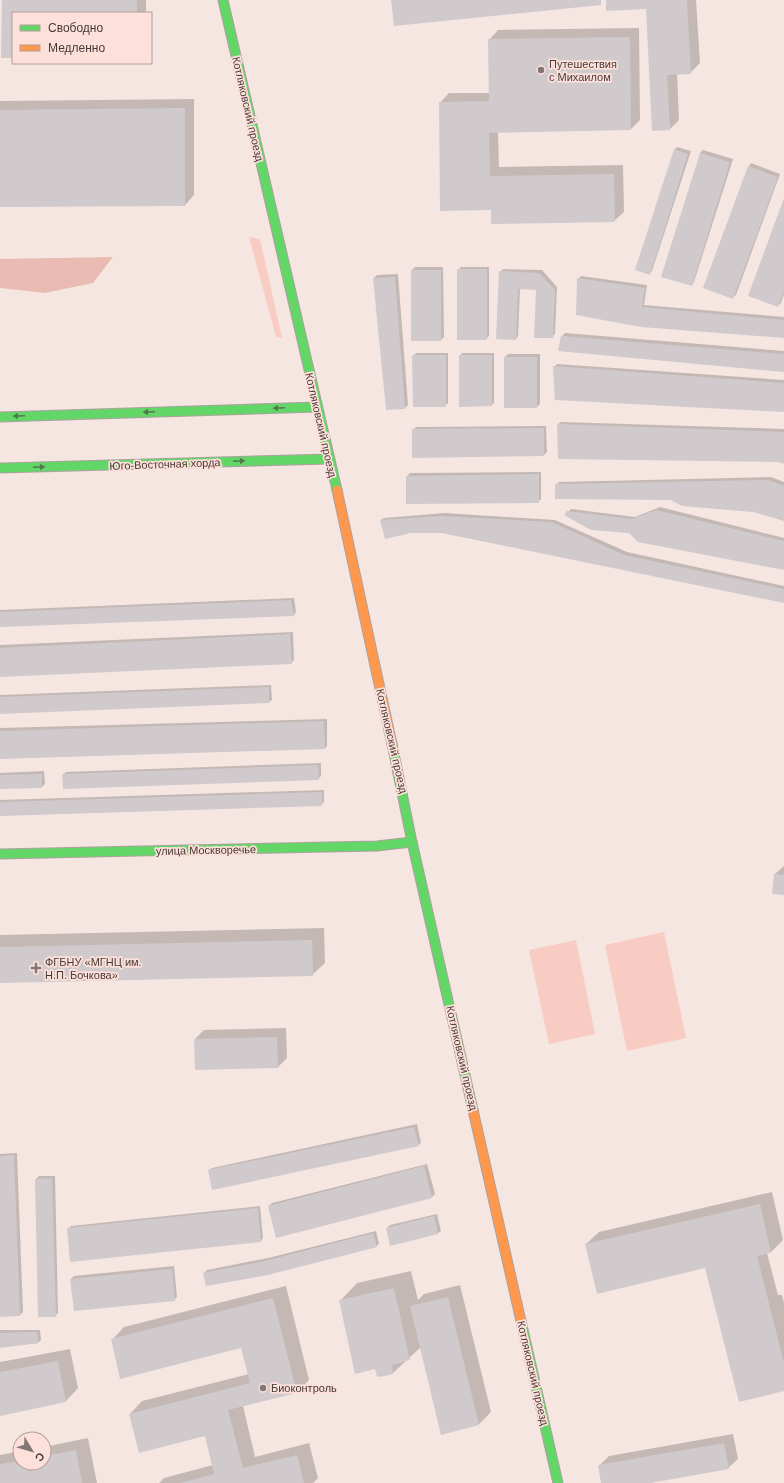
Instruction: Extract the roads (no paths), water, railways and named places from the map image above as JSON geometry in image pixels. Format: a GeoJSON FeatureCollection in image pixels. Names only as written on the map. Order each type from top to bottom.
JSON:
{"type":"FeatureCollection","features":[{"type":"Feature","properties":{"kind":"main road","name":"Котляковский проезд"},"geometry":{"type":"LineString","coordinates":[[223,0],[330,459],[406,807],[412,842],[558,1483]]}},
{"type":"Feature","properties":{"kind":"main road"},"geometry":{"type":"LineString","coordinates":[[0,416],[318,407]]}},
{"type":"Feature","properties":{"kind":"main road","name":"Юго-Восточная хорда"},"geometry":{"type":"LineString","coordinates":[[0,468],[330,459]]}},
{"type":"Feature","properties":{"kind":"main road","name":"улица Москворечье"},"geometry":{"type":"LineString","coordinates":[[0,854],[377,846],[412,842]]}},
{"type":"Feature","properties":{"kind":"place","name":"Путешествия с Михаилом"},"geometry":{"type":"Point","coordinates":[541,70]}},
{"type":"Feature","properties":{"kind":"place","name":"ФГБНУ «МГНЦ им. Н.П. Бочкова»"},"geometry":{"type":"Point","coordinates":[36,968]}},
{"type":"Feature","properties":{"kind":"place","name":"Биоконтроль"},"geometry":{"type":"Point","coordinates":[263,1388]}}]}
